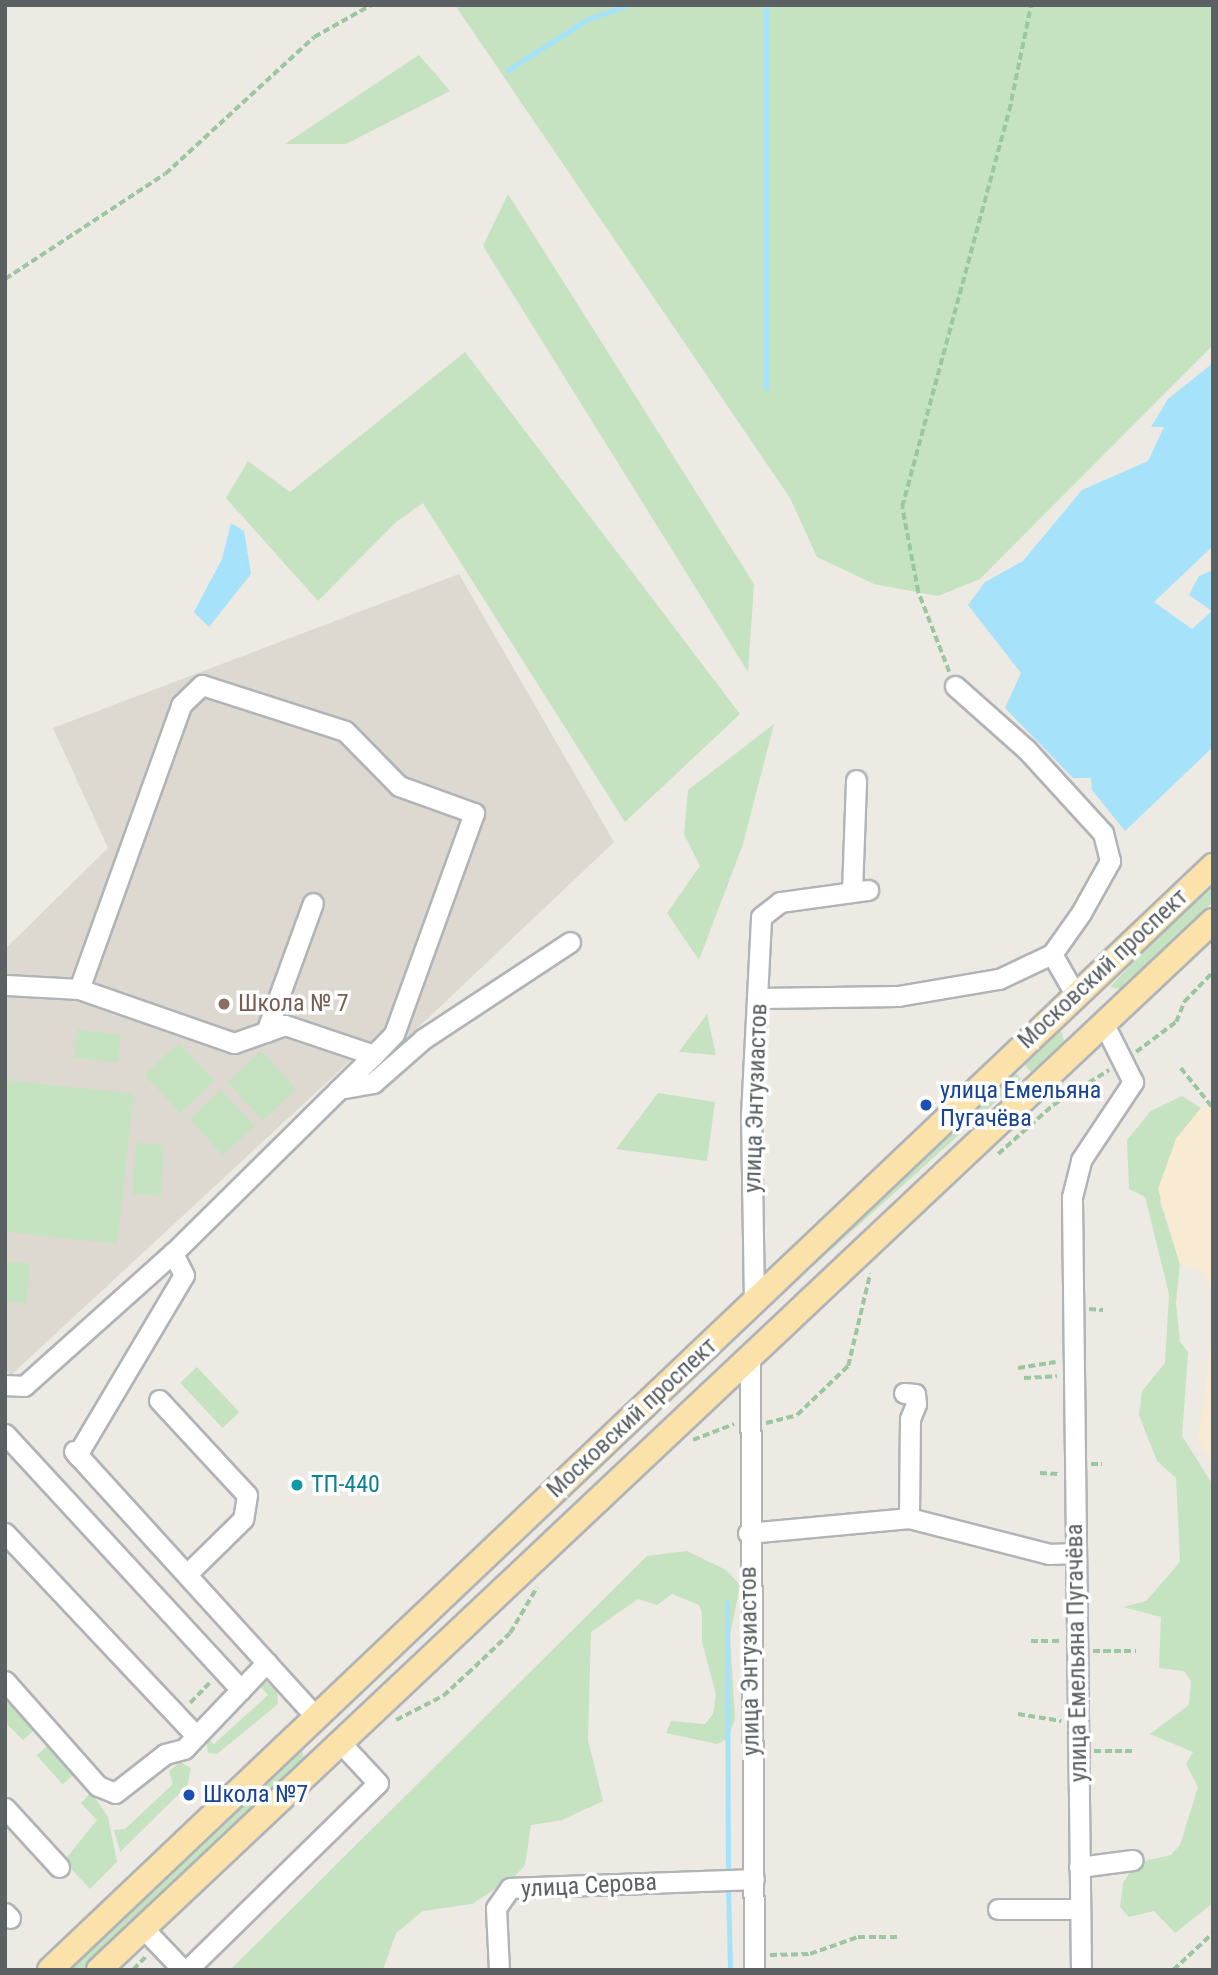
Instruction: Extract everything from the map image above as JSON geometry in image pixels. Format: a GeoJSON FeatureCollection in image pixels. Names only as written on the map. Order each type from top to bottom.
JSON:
{"type":"FeatureCollection","features":[{"type":"Feature","properties":{"kind":"main road","name":"Московский проспект"},"geometry":{"type":"LineString","coordinates":[[50,1970],[315,1716],[754,1303],[1075,994],[1213,866]]}},
{"type":"Feature","properties":{"kind":"main road","name":"Московский проспект"},"geometry":{"type":"LineString","coordinates":[[99,1970],[151,1936],[339,1741],[1213,921]]}},
{"type":"Feature","properties":{"kind":"main road"},"geometry":{"type":"LineString","coordinates":[[1075,994],[1104,1024]]}},
{"type":"Feature","properties":{"kind":"main road"},"geometry":{"type":"LineString","coordinates":[[315,1716],[339,1741]]}},
{"type":"Feature","properties":{"kind":"street"},"geometry":{"type":"LineString","coordinates":[[5,1385],[24,1386],[173,1252],[394,1034],[474,813],[399,786],[345,731],[202,685],[181,705],[79,989]]}},
{"type":"Feature","properties":{"kind":"street"},"geometry":{"type":"LineString","coordinates":[[759,998],[898,996],[999,979],[1052,954],[1110,861],[1103,833],[1026,749],[955,686]]}},
{"type":"Feature","properties":{"kind":"street","name":"улица Энтузиастов"},"geometry":{"type":"LineString","coordinates":[[754,1303],[751,1116],[761,917],[780,902],[860,890],[856,780]]}},
{"type":"Feature","properties":{"kind":"street"},"geometry":{"type":"LineString","coordinates":[[266,1032],[313,903]]}},
{"type":"Feature","properties":{"kind":"street"},"geometry":{"type":"LineString","coordinates":[[338,1089],[373,1083],[423,1039],[570,942]]}},
{"type":"Feature","properties":{"kind":"street"},"geometry":{"type":"LineString","coordinates":[[1052,954],[1075,994]]}},
{"type":"Feature","properties":{"kind":"street"},"geometry":{"type":"LineString","coordinates":[[5,985],[79,989],[234,1043],[285,1025],[374,1055]]}},
{"type":"Feature","properties":{"kind":"street","name":"улица Емельяна Пугачёва"},"geometry":{"type":"LineString","coordinates":[[1081,1970],[1072,1197],[1081,1160],[1128,1098],[1133,1082],[1104,1024]]}},
{"type":"Feature","properties":{"kind":"street"},"geometry":{"type":"LineString","coordinates":[[173,1252],[184,1275],[76,1453],[315,1716]]}},
{"type":"Feature","properties":{"kind":"street","name":"улица Энтузиастов"},"geometry":{"type":"LineString","coordinates":[[750,1353],[748,1533],[754,1963]]}},
{"type":"Feature","properties":{"kind":"street"},"geometry":{"type":"LineString","coordinates":[[904,1393],[915,1394],[916,1404],[910,1419],[909,1518]]}},
{"type":"Feature","properties":{"kind":"street"},"geometry":{"type":"LineString","coordinates":[[159,1400],[247,1495],[243,1519],[187,1574]]}},
{"type":"Feature","properties":{"kind":"street"},"geometry":{"type":"LineString","coordinates":[[5,1434],[241,1690]]}},
{"type":"Feature","properties":{"kind":"street"},"geometry":{"type":"LineString","coordinates":[[748,1533],[909,1518],[1049,1554],[1075,1553]]}},
{"type":"Feature","properties":{"kind":"street"},"geometry":{"type":"LineString","coordinates":[[5,1533],[196,1736]]}},
{"type":"Feature","properties":{"kind":"street"},"geometry":{"type":"LineString","coordinates":[[5,1681],[98,1786],[115,1793],[196,1736],[267,1662]]}},
{"type":"Feature","properties":{"kind":"street"},"geometry":{"type":"LineString","coordinates":[[151,1936],[185,1970],[378,1783],[339,1741]]}},
{"type":"Feature","properties":{"kind":"street"},"geometry":{"type":"LineString","coordinates":[[5,1808],[59,1867]]}},
{"type":"Feature","properties":{"kind":"street"},"geometry":{"type":"LineString","coordinates":[[1079,1867],[1133,1860]]}},
{"type":"Feature","properties":{"kind":"street","name":"улица Серова"},"geometry":{"type":"LineString","coordinates":[[499,1970],[496,1908],[510,1888],[754,1879]]}},
{"type":"Feature","properties":{"kind":"street"},"geometry":{"type":"LineString","coordinates":[[998,1909],[1079,1909]]}},
{"type":"Feature","properties":{"kind":"path"},"geometry":{"type":"LineString","coordinates":[[5,279],[165,174],[314,37],[372,5]]}},
{"type":"Feature","properties":{"kind":"path"},"geometry":{"type":"LineString","coordinates":[[955,686],[918,592],[902,506],[1009,111],[1031,5]]}},
{"type":"Feature","properties":{"kind":"path"},"geometry":{"type":"LineString","coordinates":[[992,1160],[1052,1105],[1170,1028],[1184,1002],[1213,972]]}},
{"type":"Feature","properties":{"kind":"path"},"geometry":{"type":"LineString","coordinates":[[1181,1068],[1213,1108]]}},
{"type":"Feature","properties":{"kind":"path"},"geometry":{"type":"LineString","coordinates":[[682,1450],[727,1424],[750,1425],[797,1415],[842,1374],[855,1346],[862,1295],[877,1267]]}},
{"type":"Feature","properties":{"kind":"path"},"geometry":{"type":"LineString","coordinates":[[1018,1368],[1074,1365]]}},
{"type":"Feature","properties":{"kind":"path"},"geometry":{"type":"LineString","coordinates":[[1024,1378],[1074,1365]]}},
{"type":"Feature","properties":{"kind":"path"},"geometry":{"type":"LineString","coordinates":[[391,1725],[443,1696],[467,1674],[510,1633],[548,1576]]}},
{"type":"Feature","properties":{"kind":"path"},"geometry":{"type":"LineString","coordinates":[[1031,1641],[1136,1651]]}},
{"type":"Feature","properties":{"kind":"path"},"geometry":{"type":"LineString","coordinates":[[170,1707],[188,1705],[212,1681],[215,1662]]}},
{"type":"Feature","properties":{"kind":"path"},"geometry":{"type":"LineString","coordinates":[[1018,1714],[1078,1726]]}},
{"type":"Feature","properties":{"kind":"path"},"geometry":{"type":"LineString","coordinates":[[1078,1751],[1132,1751]]}},
{"type":"Feature","properties":{"kind":"path"},"geometry":{"type":"LineString","coordinates":[[1173,1970],[1213,1933]]}},
{"type":"Feature","properties":{"kind":"path"},"geometry":{"type":"LineString","coordinates":[[133,1970],[151,1936]]}},
{"type":"Feature","properties":{"kind":"path"},"geometry":{"type":"LineString","coordinates":[[754,1963],[810,1954],[858,1937],[897,1937]]}},
{"type":"Feature","properties":{"kind":"shaded area","name":"Школа № 7"},"geometry":{"type":"Polygon","coordinates":[[[459,574],[614,842],[367,1076],[352,1059],[11,1375],[5,1369],[5,949],[108,848],[53,728],[459,574]]]}},
{"type":"Feature","properties":{"kind":"green space"},"geometry":{"type":"Polygon","coordinates":[[[455,5],[1213,5],[1213,345],[980,579],[938,596],[874,584],[817,557],[790,498],[455,5]]]}},
{"type":"Feature","properties":{"kind":"green space"},"geometry":{"type":"Polygon","coordinates":[[[419,55],[450,91],[346,144],[285,144],[419,55]]]}},
{"type":"Feature","properties":{"kind":"green space"},"geometry":{"type":"Polygon","coordinates":[[[508,194],[754,584],[748,672],[483,246],[508,194]]]}},
{"type":"Feature","properties":{"kind":"green space"},"geometry":{"type":"Polygon","coordinates":[[[465,352],[740,714],[625,822],[423,503],[396,522],[318,601],[226,498],[248,461],[290,492],[465,352]]]}},
{"type":"Feature","properties":{"kind":"green space"},"geometry":{"type":"Polygon","coordinates":[[[774,724],[743,844],[699,960],[667,913],[700,866],[684,834],[688,790],[774,724]]]}},
{"type":"Feature","properties":{"kind":"green space"},"geometry":{"type":"Polygon","coordinates":[[[1213,877],[1213,902],[1120,989],[1110,987],[1213,877]]]}},
{"type":"Feature","properties":{"kind":"green space"},"geometry":{"type":"Polygon","coordinates":[[[707,1014],[716,1055],[679,1052],[707,1014]]]}},
{"type":"Feature","properties":{"kind":"green space"},"geometry":{"type":"Polygon","coordinates":[[[77,1030],[121,1035],[118,1062],[74,1058],[77,1030]]]}},
{"type":"Feature","properties":{"kind":"green space"},"geometry":{"type":"Polygon","coordinates":[[[1054,1031],[1062,1032],[1064,1043],[1032,1073],[1022,1062],[1054,1031]]]}},
{"type":"Feature","properties":{"kind":"green space"},"geometry":{"type":"Polygon","coordinates":[[[179,1043],[214,1081],[180,1113],[145,1075],[179,1043]]]}},
{"type":"Feature","properties":{"kind":"green space"},"geometry":{"type":"Polygon","coordinates":[[[261,1051],[296,1089],[263,1120],[227,1082],[261,1051]]]}},
{"type":"Feature","properties":{"kind":"green space"},"geometry":{"type":"Polygon","coordinates":[[[1013,1070],[1021,1079],[356,1678],[348,1669],[1013,1070]]]}},
{"type":"Feature","properties":{"kind":"green space"},"geometry":{"type":"Polygon","coordinates":[[[5,1080],[133,1093],[118,1244],[5,1232],[5,1080]]]}},
{"type":"Feature","properties":{"kind":"green space"},"geometry":{"type":"Polygon","coordinates":[[[221,1090],[254,1126],[223,1155],[190,1119],[221,1090]]]}},
{"type":"Feature","properties":{"kind":"green space"},"geometry":{"type":"Polygon","coordinates":[[[658,1093],[715,1102],[707,1161],[616,1149],[658,1093]]]}},
{"type":"Feature","properties":{"kind":"green space"},"geometry":{"type":"Polygon","coordinates":[[[1182,1096],[1201,1108],[1176,1139],[1160,1201],[1180,1264],[1176,1303],[1180,1342],[1188,1352],[1182,1436],[1213,1485],[1213,1903],[1175,1933],[1154,1911],[1129,1917],[1120,1907],[1123,1883],[1136,1863],[1171,1855],[1180,1845],[1198,1787],[1186,1764],[1193,1752],[1150,1734],[1189,1705],[1191,1681],[1184,1671],[1159,1668],[1161,1617],[1123,1607],[1146,1601],[1180,1562],[1176,1478],[1157,1461],[1139,1415],[1142,1391],[1165,1363],[1169,1294],[1145,1197],[1129,1189],[1127,1140],[1151,1111],[1182,1096]]]}},
{"type":"Feature","properties":{"kind":"green space"},"geometry":{"type":"Polygon","coordinates":[[[136,1143],[164,1145],[160,1196],[132,1194],[136,1143]]]}},
{"type":"Feature","properties":{"kind":"green space"},"geometry":{"type":"Polygon","coordinates":[[[5,1261],[30,1263],[26,1303],[5,1301],[5,1261]]]}},
{"type":"Feature","properties":{"kind":"green space"},"geometry":{"type":"Polygon","coordinates":[[[197,1367],[239,1412],[222,1428],[180,1383],[197,1367]]]}},
{"type":"Feature","properties":{"kind":"green space"},"geometry":{"type":"Polygon","coordinates":[[[687,1551],[726,1570],[740,1585],[730,1636],[735,1719],[727,1739],[717,1744],[666,1733],[671,1721],[705,1724],[713,1714],[716,1694],[702,1642],[702,1613],[699,1605],[672,1594],[657,1605],[638,1599],[591,1632],[588,1740],[603,1801],[562,1820],[531,1825],[525,1865],[515,1876],[472,1904],[423,1911],[396,1933],[383,1970],[230,1970],[647,1556],[687,1551]]]}},
{"type":"Feature","properties":{"kind":"green space"},"geometry":{"type":"Polygon","coordinates":[[[266,1682],[277,1690],[278,1704],[217,1754],[208,1753],[206,1738],[214,1744],[268,1695],[259,1685],[266,1682]]]}},
{"type":"Feature","properties":{"kind":"green space"},"geometry":{"type":"Polygon","coordinates":[[[5,1700],[34,1730],[23,1740],[5,1722],[5,1700]]]}},
{"type":"Feature","properties":{"kind":"green space"},"geometry":{"type":"Polygon","coordinates":[[[47,1746],[73,1775],[63,1784],[37,1755],[47,1746]]]}},
{"type":"Feature","properties":{"kind":"green space"},"geometry":{"type":"Polygon","coordinates":[[[301,1749],[305,1760],[83,1970],[65,1970],[301,1749]]]}},
{"type":"Feature","properties":{"kind":"green space"},"geometry":{"type":"Polygon","coordinates":[[[180,1762],[191,1768],[187,1786],[120,1852],[114,1830],[125,1829],[173,1784],[169,1771],[180,1762]]]}},
{"type":"Feature","properties":{"kind":"green space"},"geometry":{"type":"Polygon","coordinates":[[[91,1792],[108,1817],[117,1862],[90,1889],[64,1861],[97,1820],[81,1803],[91,1792]]]}},
{"type":"Feature","properties":{"kind":"sand"},"geometry":{"type":"Polygon","coordinates":[[[1213,1104],[1213,1290],[1202,1271],[1180,1264],[1158,1189],[1176,1139],[1201,1108],[1213,1104]]]}},
{"type":"Feature","properties":{"kind":"sand"},"geometry":{"type":"Polygon","coordinates":[[[1213,1330],[1213,1464],[1198,1440],[1213,1330]]]}},
{"type":"Feature","properties":{"kind":"water"},"geometry":{"type":"Polygon","coordinates":[[[1213,363],[1213,546],[1154,602],[1192,629],[1212,611],[1189,595],[1199,576],[1213,570],[1213,747],[1125,831],[1092,790],[1091,778],[1073,778],[1005,708],[1021,673],[968,605],[985,582],[1023,561],[1082,490],[1148,461],[1164,427],[1151,427],[1168,399],[1213,363]]]}},
{"type":"Feature","properties":{"kind":"water"},"geometry":{"type":"Polygon","coordinates":[[[231,523],[244,531],[251,574],[209,627],[194,612],[222,559],[231,523]]]}},
{"type":"Feature","properties":{"kind":"waterway"},"geometry":{"type":"LineString","coordinates":[[508,70],[588,19],[628,5]]}},
{"type":"Feature","properties":{"kind":"waterway"},"geometry":{"type":"LineString","coordinates":[[766,5],[766,388]]}},
{"type":"Feature","properties":{"kind":"waterway"},"geometry":{"type":"LineString","coordinates":[[727,1602],[728,1868]]}},
{"type":"Feature","properties":{"kind":"waterway"},"geometry":{"type":"LineString","coordinates":[[728,1886],[730,1970]]}},
{"type":"Feature","properties":{"kind":"place","name":"Школа № 7"},"geometry":{"type":"Point","coordinates":[224,1004]}},
{"type":"Feature","properties":{"kind":"place","name":"улица Емельяна Пугачёва"},"geometry":{"type":"Point","coordinates":[926,1105]}},
{"type":"Feature","properties":{"kind":"place","name":"ТП-440"},"geometry":{"type":"Point","coordinates":[297,1485]}},
{"type":"Feature","properties":{"kind":"place","name":"Школа №7"},"geometry":{"type":"Point","coordinates":[189,1795]}}]}
